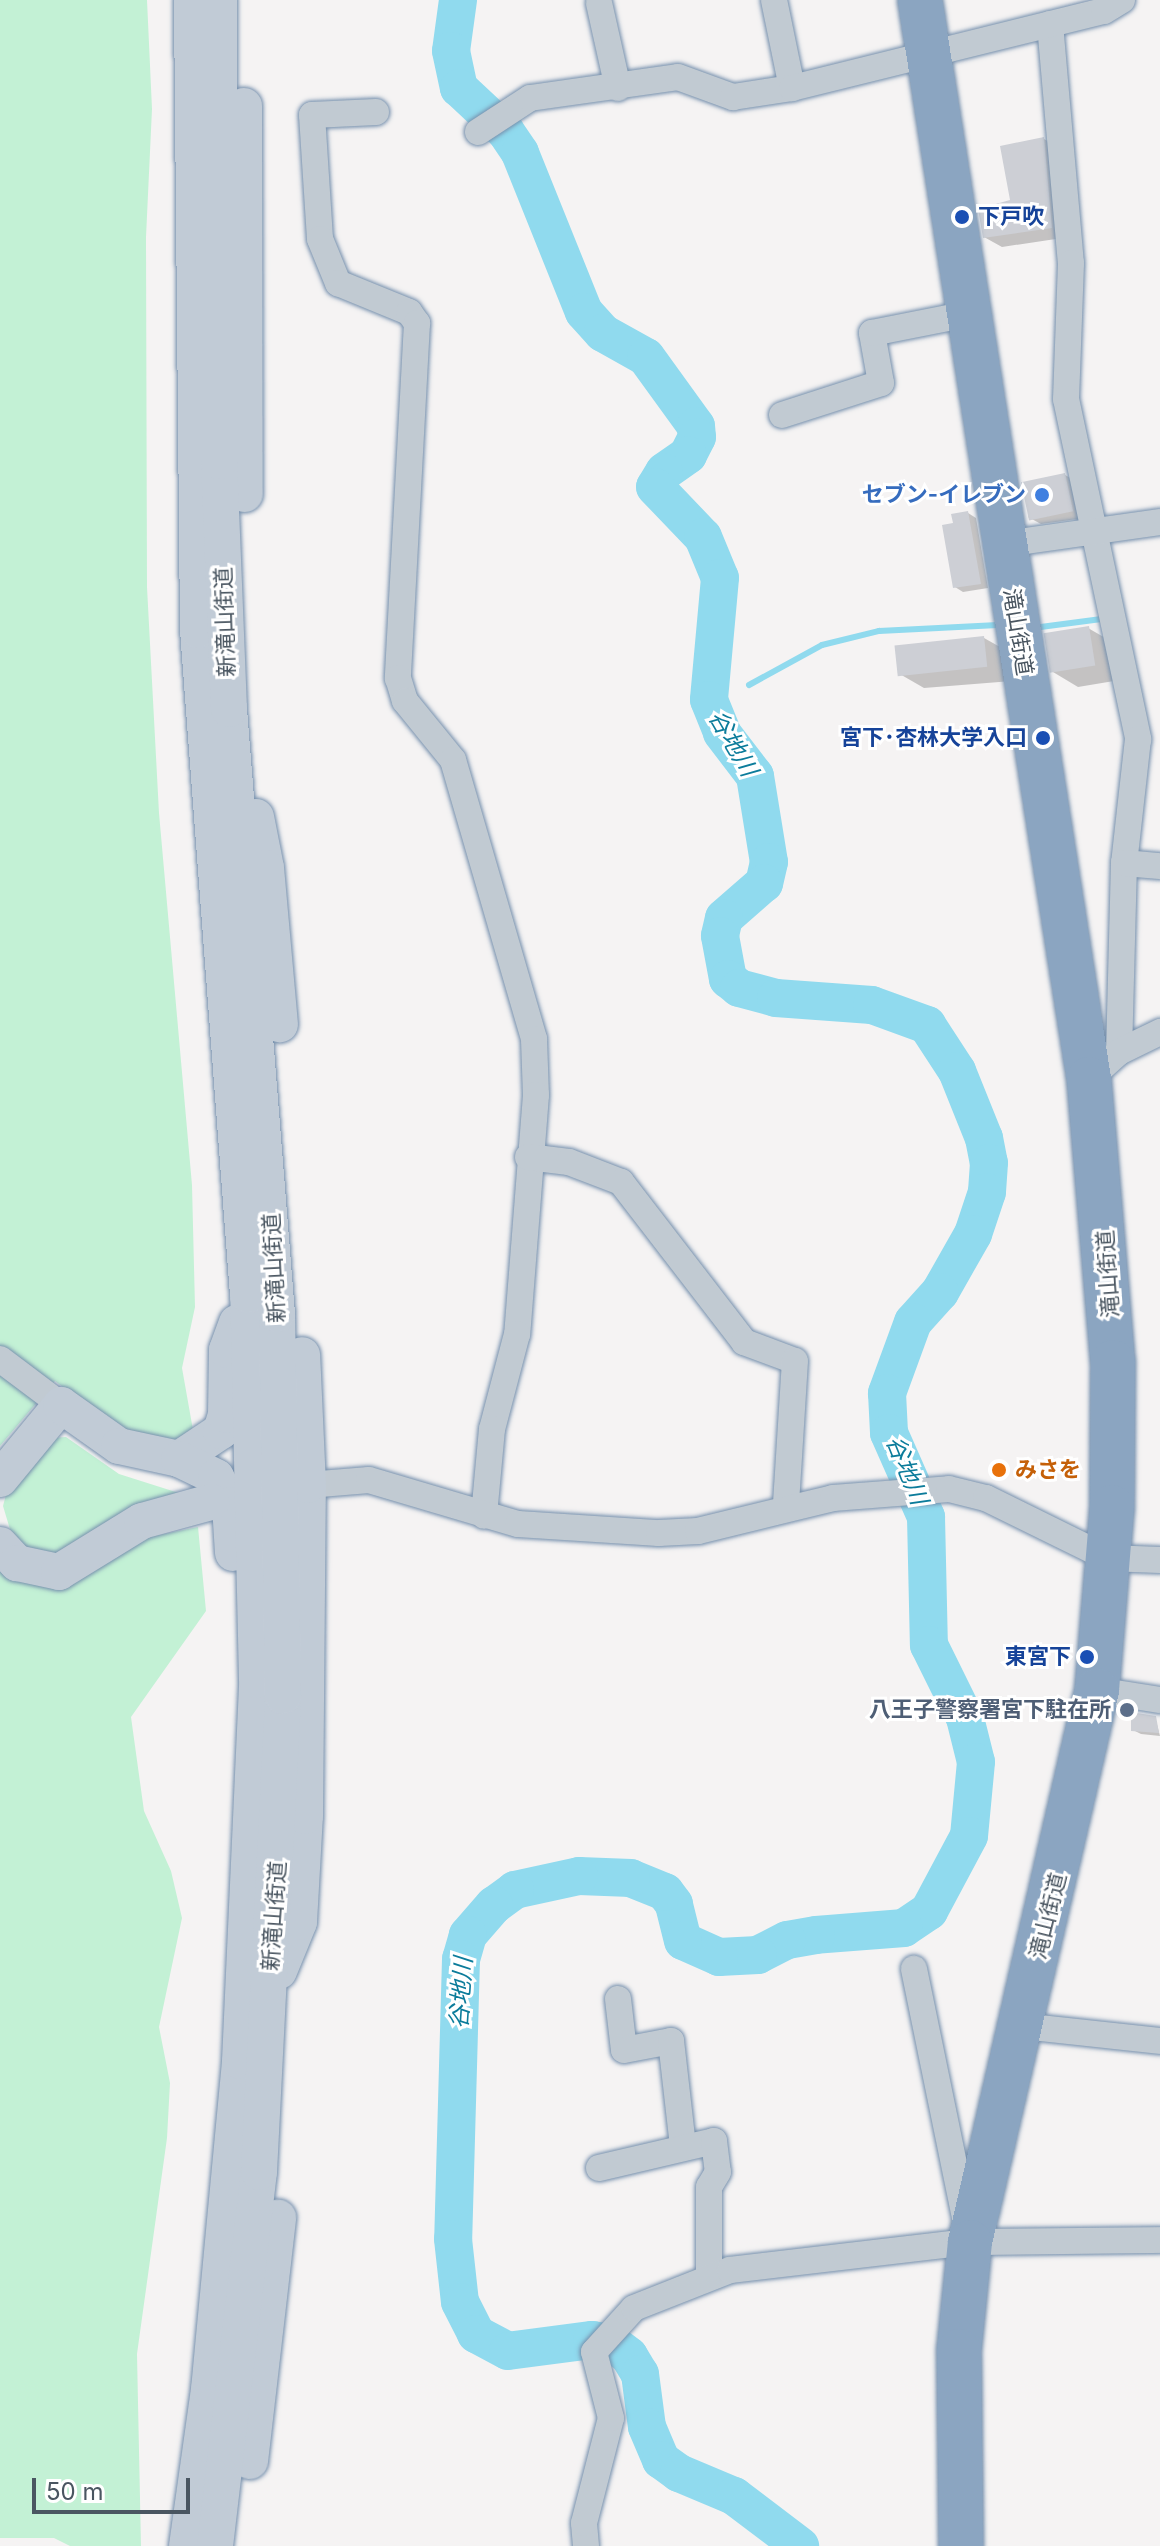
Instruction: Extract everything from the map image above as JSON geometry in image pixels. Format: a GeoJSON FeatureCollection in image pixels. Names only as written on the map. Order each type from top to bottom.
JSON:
{"type":"FeatureCollection","features":[{"type":"Feature","properties":{"kind":"highway","name":"滝山街道"},"geometry":{"type":"LineString","coordinates":[[920,0],[1004,544],[1104,1066],[1113,1362],[1108,1558],[1097,1690],[970,2242],[959,2351],[961,2546]]}},
{"type":"Feature","properties":{"kind":"main road","name":"新滝山街道"},"geometry":{"type":"LineString","coordinates":[[192,0],[198,630],[248,1295],[257,1680],[240,2061],[209,2541]]}},
{"type":"Feature","properties":{"kind":"main road","name":"新滝山街道"},"geometry":{"type":"LineString","coordinates":[[209,2541],[266,2065],[283,1696],[277,1314],[226,639],[218,373],[219,0]]}},
{"type":"Feature","properties":{"kind":"main road"},"geometry":{"type":"LineString","coordinates":[[226,639],[247,577],[244,0]]}},
{"type":"Feature","properties":{"kind":"main road"},"geometry":{"type":"LineString","coordinates":[[229,709],[266,868],[286,1095],[309,1688],[299,1922],[269,1990]]}},
{"type":"Feature","properties":{"kind":"main road"},"geometry":{"type":"LineString","coordinates":[[179,1459],[221,1431],[226,1415],[227,1350],[248,1295]]}},
{"type":"Feature","properties":{"kind":"main road"},"geometry":{"type":"LineString","coordinates":[[0,1479],[61,1405],[119,1446],[179,1459],[216,1477],[226,1494],[257,1680]]}},
{"type":"Feature","properties":{"kind":"main road"},"geometry":{"type":"LineString","coordinates":[[0,1545],[17,1563],[59,1572],[142,1521],[211,1502]]}},
{"type":"Feature","properties":{"kind":"street"},"geometry":{"type":"LineString","coordinates":[[774,0],[792,88]]}},
{"type":"Feature","properties":{"kind":"street"},"geometry":{"type":"LineString","coordinates":[[478,132],[530,98],[618,88],[678,77],[691,77],[733,97],[792,88],[1104,11],[1122,0]]}},
{"type":"Feature","properties":{"kind":"street"},"geometry":{"type":"LineString","coordinates":[[599,3],[618,88]]}},
{"type":"Feature","properties":{"kind":"street"},"geometry":{"type":"LineString","coordinates":[[1050,24],[1071,263],[1066,399],[1138,739],[1104,1066]]}},
{"type":"Feature","properties":{"kind":"street"},"geometry":{"type":"LineString","coordinates":[[376,112],[312,115],[320,239],[338,283],[409,312],[417,323],[398,678],[405,701],[453,760],[505,924],[534,1039],[536,1095],[528,1157],[517,1334],[492,1429],[484,1516]]}},
{"type":"Feature","properties":{"kind":"street"},"geometry":{"type":"LineString","coordinates":[[782,415],[881,383],[872,333],[968,314]]}},
{"type":"Feature","properties":{"kind":"street"},"geometry":{"type":"LineString","coordinates":[[1004,544],[1160,522]]}},
{"type":"Feature","properties":{"kind":"street"},"geometry":{"type":"LineString","coordinates":[[1124,863],[1160,866]]}},
{"type":"Feature","properties":{"kind":"street"},"geometry":{"type":"LineString","coordinates":[[1104,1066],[1160,1032]]}},
{"type":"Feature","properties":{"kind":"street"},"geometry":{"type":"LineString","coordinates":[[528,1157],[569,1162],[621,1182],[744,1342],[795,1361],[786,1505]]}},
{"type":"Feature","properties":{"kind":"street"},"geometry":{"type":"LineString","coordinates":[[0,1359],[61,1405]]}},
{"type":"Feature","properties":{"kind":"street"},"geometry":{"type":"LineString","coordinates":[[302,1486],[369,1480],[518,1524],[672,1532],[698,1531],[786,1505],[833,1498],[930,1488],[969,1491],[1108,1558],[1160,1560]]}},
{"type":"Feature","properties":{"kind":"street"},"geometry":{"type":"LineString","coordinates":[[1097,1690],[1160,1700]]}},
{"type":"Feature","properties":{"kind":"street"},"geometry":{"type":"LineString","coordinates":[[914,1969],[970,2242]]}},
{"type":"Feature","properties":{"kind":"street"},"geometry":{"type":"LineString","coordinates":[[618,1999],[624,2050],[671,2041],[683,2146]]}},
{"type":"Feature","properties":{"kind":"street"},"geometry":{"type":"LineString","coordinates":[[1022,2026],[1160,2041]]}},
{"type":"Feature","properties":{"kind":"street"},"geometry":{"type":"LineString","coordinates":[[599,2168],[714,2141],[718,2172],[709,2187],[709,2277]]}},
{"type":"Feature","properties":{"kind":"street"},"geometry":{"type":"LineString","coordinates":[[586,2546],[584,2523],[611,2418],[601,2342],[634,2308],[709,2277],[775,2262],[970,2242],[1160,2240]]}},
{"type":"Feature","properties":{"kind":"green space"},"geometry":{"type":"Polygon","coordinates":[[[0,0],[147,0],[152,109],[146,237],[147,587],[159,813],[192,1185],[195,1307],[182,1368],[193,1430],[168,1444],[130,1438],[55,1381],[0,1446],[0,0]]]}},
{"type":"Feature","properties":{"kind":"green space"},"geometry":{"type":"Polygon","coordinates":[[[66,1437],[119,1474],[182,1494],[71,1553],[37,1559],[12,1536],[3,1506],[9,1483],[52,1438],[66,1437]]]}},
{"type":"Feature","properties":{"kind":"green space"},"geometry":{"type":"Polygon","coordinates":[[[198,1527],[206,1611],[131,1717],[144,1811],[171,1871],[182,1918],[159,2027],[170,2083],[167,2138],[137,2354],[141,2546],[70,2546],[54,2538],[0,2538],[0,1571],[25,1582],[144,1538],[198,1527]]]}},
{"type":"Feature","properties":{"kind":"building"},"geometry":{"type":"Polygon","coordinates":[[[1044,137],[1052,228],[983,238],[978,209],[1010,200],[1000,146],[1044,137]]]}},
{"type":"Feature","properties":{"kind":"building","name":"セブン-イレブン"},"geometry":{"type":"Polygon","coordinates":[[[1065,473],[1073,511],[1029,521],[1021,482],[1065,473]]]}},
{"type":"Feature","properties":{"kind":"building"},"geometry":{"type":"Polygon","coordinates":[[[968,511],[981,584],[953,588],[942,525],[953,523],[951,514],[968,511]]]}},
{"type":"Feature","properties":{"kind":"building"},"geometry":{"type":"Polygon","coordinates":[[[1089,626],[1095,666],[1050,673],[1044,633],[1089,626]]]}},
{"type":"Feature","properties":{"kind":"building"},"geometry":{"type":"Polygon","coordinates":[[[984,636],[987,667],[898,676],[894,645],[984,636]]]}},
{"type":"Feature","properties":{"kind":"building"},"geometry":{"type":"Polygon","coordinates":[[[1118,1710],[1156,1716],[1159,1733],[1131,1731],[1131,1717],[1117,1714],[1118,1710]]]}},
{"type":"Feature","properties":{"kind":"waterway","name":"谷地川"},"geometry":{"type":"LineString","coordinates":[[458,0],[451,51],[459,88],[506,132],[520,153],[584,312],[603,333],[646,357],[696,426],[697,437],[688,455],[664,472],[655,487],[703,537],[720,578],[709,700],[722,733],[755,776],[769,862],[764,883],[724,918],[720,936],[728,979],[739,988],[776,998],[872,1005],[927,1025],[957,1071],[984,1138],[989,1163],[987,1192],[973,1234],[940,1292],[913,1322],[887,1393],[889,1433],[926,1517],[929,1645],[965,1718],[976,1762],[969,1836],[929,1911],[904,1928],[816,1935],[787,1940],[758,1955],[719,1957],[683,1941],[674,1904],[665,1892],[631,1878],[579,1876],[515,1890],[494,1905],[468,1935],[461,1959],[453,2239],[460,2302],[476,2334],[508,2351],[592,2340],[612,2343],[629,2356],[640,2374],[647,2427],[661,2460],[679,2473],[734,2496],[800,2546]]}},
{"type":"Feature","properties":{"kind":"waterway"},"geometry":{"type":"LineString","coordinates":[[1033,628],[1101,619]]}},
{"type":"Feature","properties":{"kind":"waterway"},"geometry":{"type":"LineString","coordinates":[[749,685],[822,645],[879,631],[998,625]]}},
{"type":"Feature","properties":{"kind":"place","name":"下戸吹"},"geometry":{"type":"Point","coordinates":[962,217]}},
{"type":"Feature","properties":{"kind":"place","name":"セブン-イレブン"},"geometry":{"type":"Point","coordinates":[1042,495]}},
{"type":"Feature","properties":{"kind":"place","name":"宮下･杏林大学入口"},"geometry":{"type":"Point","coordinates":[1043,738]}},
{"type":"Feature","properties":{"kind":"place","name":"みさを"},"geometry":{"type":"Point","coordinates":[999,1470]}},
{"type":"Feature","properties":{"kind":"place","name":"東宮下"},"geometry":{"type":"Point","coordinates":[1087,1657]}},
{"type":"Feature","properties":{"kind":"place","name":"八王子警察署宮下駐在所"},"geometry":{"type":"Point","coordinates":[1127,1710]}}]}
